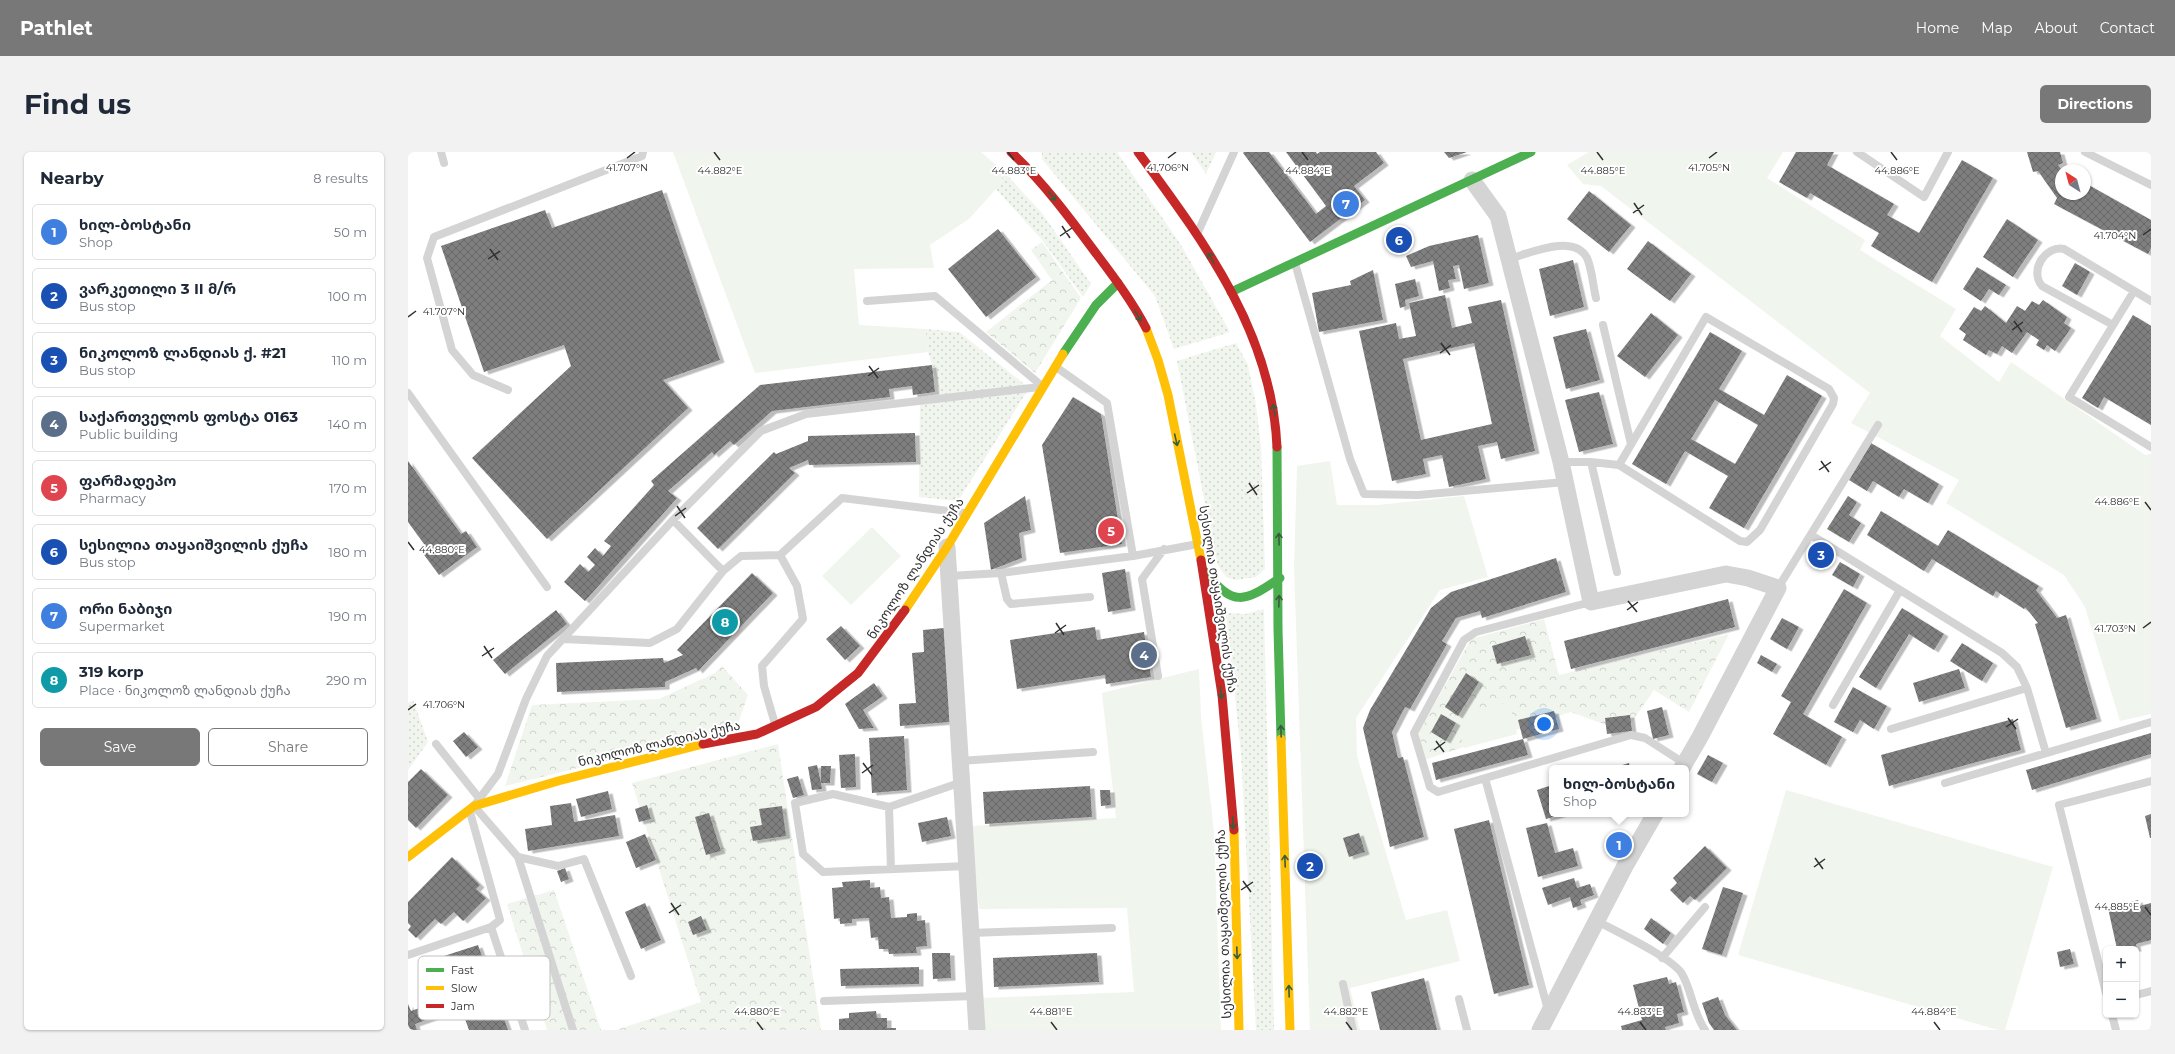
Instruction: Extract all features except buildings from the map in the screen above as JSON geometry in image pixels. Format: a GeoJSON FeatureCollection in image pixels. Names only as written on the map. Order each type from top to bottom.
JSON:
{"type":"FeatureCollection","features":[{"type":"Feature","properties":{"kind":"main road","name":"სესილია თაყაიშვილის ქუჩა"},"geometry":{"type":"LineString","coordinates":[[1011,152],[1027,166],[1065,211],[1118,283],[1145,327],[1159,360],[1199,543],[1230,771],[1234,847],[1239,1030]]}},
{"type":"Feature","properties":{"kind":"main road"},"geometry":{"type":"LineString","coordinates":[[1027,152],[1027,166]]}},
{"type":"Feature","properties":{"kind":"main road"},"geometry":{"type":"LineString","coordinates":[[1138,152],[1196,235],[1231,292],[1252,330],[1262,357],[1276,416],[1280,578],[1278,629],[1290,1030]]}},
{"type":"Feature","properties":{"kind":"main road"},"geometry":{"type":"LineString","coordinates":[[1231,292],[1295,260],[1531,152]]}},
{"type":"Feature","properties":{"kind":"main road","name":"ნიკოლოზ ლანდიას ქუჩა"},"geometry":{"type":"LineString","coordinates":[[408,857],[472,808],[558,781],[679,749],[757,734],[816,707],[858,673],[892,630],[947,547],[1055,366],[1096,305],[1118,283]]}},
{"type":"Feature","properties":{"kind":"main road"},"geometry":{"type":"LineString","coordinates":[[1204,572],[1218,590],[1228,597],[1236,598],[1255,594],[1280,578]]}},
{"type":"Feature","properties":{"kind":"street"},"geometry":{"type":"LineString","coordinates":[[1472,180],[1498,216],[1561,462],[1591,602],[1726,574],[1748,578],[1778,588],[1684,765]]}},
{"type":"Feature","properties":{"kind":"street"},"geometry":{"type":"LineString","coordinates":[[947,547],[976,1030]]}},
{"type":"Feature","properties":{"kind":"street"},"geometry":{"type":"LineString","coordinates":[[1540,1030],[1625,866],[1653,817]]}},
{"type":"Feature","properties":{"kind":"lane"},"geometry":{"type":"LineString","coordinates":[[441,152],[444,163]]}},
{"type":"Feature","properties":{"kind":"lane"},"geometry":{"type":"LineString","coordinates":[[508,390],[473,375],[452,350],[427,258],[434,237],[642,156],[643,152]]}},
{"type":"Feature","properties":{"kind":"lane"},"geometry":{"type":"LineString","coordinates":[[1196,235],[1234,152]]}},
{"type":"Feature","properties":{"kind":"lane"},"geometry":{"type":"LineString","coordinates":[[1858,152],[1924,197],[1948,152]]}},
{"type":"Feature","properties":{"kind":"lane"},"geometry":{"type":"LineString","coordinates":[[2085,152],[2151,186]]}},
{"type":"Feature","properties":{"kind":"lane"},"geometry":{"type":"LineString","coordinates":[[1509,259],[1565,244],[1578,248],[1587,258],[1596,298]]}},
{"type":"Feature","properties":{"kind":"lane"},"geometry":{"type":"LineString","coordinates":[[2113,325],[2042,286],[2037,276],[2037,270],[2046,253],[2058,248],[2064,249],[2151,301]]}},
{"type":"Feature","properties":{"kind":"lane"},"geometry":{"type":"LineString","coordinates":[[1295,260],[1350,459],[1364,494],[1418,495],[1565,482]]}},
{"type":"Feature","properties":{"kind":"lane"},"geometry":{"type":"LineString","coordinates":[[2134,291],[2069,397],[2151,447]]}},
{"type":"Feature","properties":{"kind":"lane"},"geometry":{"type":"LineString","coordinates":[[867,300],[935,296],[1043,387]]}},
{"type":"Feature","properties":{"kind":"lane"},"geometry":{"type":"LineString","coordinates":[[1561,462],[1591,462],[1619,465],[1740,541],[1747,542],[1760,530],[1833,404],[1834,398],[1829,389],[1706,317],[1619,465]]}},
{"type":"Feature","properties":{"kind":"lane"},"geometry":{"type":"LineString","coordinates":[[1603,326],[1631,444]]}},
{"type":"Feature","properties":{"kind":"lane"},"geometry":{"type":"LineString","coordinates":[[1055,366],[1107,403],[1133,556]]}},
{"type":"Feature","properties":{"kind":"lane"},"geometry":{"type":"LineString","coordinates":[[408,955],[491,927],[500,920],[500,913],[472,808],[498,774],[526,700],[547,656],[673,520],[761,431],[806,414],[1043,387]]}},
{"type":"Feature","properties":{"kind":"lane"},"geometry":{"type":"LineString","coordinates":[[408,393],[547,587]]}},
{"type":"Feature","properties":{"kind":"lane"},"geometry":{"type":"LineString","coordinates":[[1778,588],[1878,425]]}},
{"type":"Feature","properties":{"kind":"lane"},"geometry":{"type":"LineString","coordinates":[[1591,462],[1617,572]]}},
{"type":"Feature","properties":{"kind":"lane"},"geometry":{"type":"LineString","coordinates":[[563,639],[650,643],[676,628],[723,571],[741,556],[780,555],[842,498],[967,513]]}},
{"type":"Feature","properties":{"kind":"lane"},"geometry":{"type":"LineString","coordinates":[[673,520],[723,571]]}},
{"type":"Feature","properties":{"kind":"lane"},"geometry":{"type":"LineString","coordinates":[[1811,535],[2002,654],[2016,667],[2026,688],[2046,752]]}},
{"type":"Feature","properties":{"kind":"lane"},"geometry":{"type":"LineString","coordinates":[[949,576],[1001,573],[1133,556],[1199,543]]}},
{"type":"Feature","properties":{"kind":"lane"},"geometry":{"type":"LineString","coordinates":[[1158,676],[1142,579],[1164,549]]}},
{"type":"Feature","properties":{"kind":"lane"},"geometry":{"type":"LineString","coordinates":[[776,725],[764,686],[762,666],[803,619],[797,586],[780,555]]}},
{"type":"Feature","properties":{"kind":"lane"},"geometry":{"type":"LineString","coordinates":[[1001,573],[1007,599],[1011,604],[1090,597]]}},
{"type":"Feature","properties":{"kind":"lane"},"geometry":{"type":"LineString","coordinates":[[1833,705],[1900,590]]}},
{"type":"Feature","properties":{"kind":"lane"},"geometry":{"type":"LineString","coordinates":[[1591,602],[1476,632],[1464,640],[1416,727],[1414,738],[1430,787],[1438,792],[1631,735],[1645,738],[1682,765]]}},
{"type":"Feature","properties":{"kind":"lane"},"geometry":{"type":"LineString","coordinates":[[1891,729],[2026,688]]}},
{"type":"Feature","properties":{"kind":"lane"},"geometry":{"type":"LineString","coordinates":[[1945,783],[2151,722]]}},
{"type":"Feature","properties":{"kind":"lane"},"geometry":{"type":"LineString","coordinates":[[436,744],[479,798]]}},
{"type":"Feature","properties":{"kind":"lane"},"geometry":{"type":"LineString","coordinates":[[960,761],[1093,752]]}},
{"type":"Feature","properties":{"kind":"lane"},"geometry":{"type":"LineString","coordinates":[[1485,778],[1549,1014]]}},
{"type":"Feature","properties":{"kind":"lane"},"geometry":{"type":"LineString","coordinates":[[2103,982],[2059,805],[2151,781]]}},
{"type":"Feature","properties":{"kind":"lane"},"geometry":{"type":"LineString","coordinates":[[962,782],[888,807],[833,794],[795,803],[803,854],[823,872],[967,866]]}},
{"type":"Feature","properties":{"kind":"lane"},"geometry":{"type":"LineString","coordinates":[[888,807],[891,869]]}},
{"type":"Feature","properties":{"kind":"lane"},"geometry":{"type":"LineString","coordinates":[[472,808],[518,857],[549,956]]}},
{"type":"Feature","properties":{"kind":"lane"},"geometry":{"type":"LineString","coordinates":[[518,857],[558,866],[584,859],[631,976]]}},
{"type":"Feature","properties":{"kind":"lane"},"geometry":{"type":"LineString","coordinates":[[1662,958],[1705,907]]}},
{"type":"Feature","properties":{"kind":"lane"},"geometry":{"type":"LineString","coordinates":[[1597,921],[1675,965],[1681,972],[1700,1023],[1705,1030]]}},
{"type":"Feature","properties":{"kind":"lane"},"geometry":{"type":"LineString","coordinates":[[491,927],[501,956]]}},
{"type":"Feature","properties":{"kind":"lane"},"geometry":{"type":"LineString","coordinates":[[971,932],[1112,928]]}},
{"type":"Feature","properties":{"kind":"lane"},"geometry":{"type":"LineString","coordinates":[[550,958],[573,1030]]}},
{"type":"Feature","properties":{"kind":"lane"},"geometry":{"type":"LineString","coordinates":[[1343,984],[1354,1030]]}},
{"type":"Feature","properties":{"kind":"lane"},"geometry":{"type":"LineString","coordinates":[[2139,994],[2151,991]]}},
{"type":"Feature","properties":{"kind":"lane"},"geometry":{"type":"LineString","coordinates":[[824,1001],[975,996]]}},
{"type":"Feature","properties":{"kind":"lane"},"geometry":{"type":"LineString","coordinates":[[1459,999],[1467,1030]]}},
{"type":"Feature","properties":{"kind":"lane"},"geometry":{"type":"LineString","coordinates":[[2113,1018],[2116,1030]]}},
{"type":"Feature","properties":{"kind":"lane"},"geometry":{"type":"LineString","coordinates":[[522,1020],[525,1030]]}},
{"type":"Feature","properties":{"kind":"green space"},"geometry":{"type":"Polygon","coordinates":[[[673,152],[981,152],[1005,173],[996,189],[969,219],[930,245],[934,268],[854,269],[859,325],[925,329],[928,352],[755,373],[673,152]]]}},
{"type":"Feature","properties":{"kind":"green space"},"geometry":{"type":"Polygon","coordinates":[[[1042,152],[1117,152],[1181,245],[1230,332],[1174,349],[1155,296],[1042,159],[1042,152]]]}},
{"type":"Feature","properties":{"kind":"green space"},"geometry":{"type":"Polygon","coordinates":[[[1191,152],[1216,152],[1206,174],[1191,152]]]}},
{"type":"Feature","properties":{"kind":"green space"},"geometry":{"type":"Polygon","coordinates":[[[1589,152],[1783,152],[1767,178],[1865,240],[1860,250],[1956,309],[1940,336],[1999,382],[2011,362],[2145,455],[2151,454],[2151,714],[2120,721],[2085,607],[2064,575],[1946,503],[1959,480],[1851,423],[1870,393],[1601,186],[1583,184],[1567,165],[1589,152]]]}},
{"type":"Feature","properties":{"kind":"green space"},"geometry":{"type":"Polygon","coordinates":[[[1005,173],[1042,213],[1091,284],[1083,297],[1043,241],[996,189],[1005,173]]]}},
{"type":"Feature","properties":{"kind":"green space"},"geometry":{"type":"Polygon","coordinates":[[[1042,242],[1081,298],[1035,373],[986,332],[1052,280],[1031,250],[1042,242]]]}},
{"type":"Feature","properties":{"kind":"green space"},"geometry":{"type":"Polygon","coordinates":[[[925,329],[959,332],[1029,388],[958,501],[919,497],[920,396],[941,395],[928,352],[925,329]]]}},
{"type":"Feature","properties":{"kind":"green space"},"geometry":{"type":"Polygon","coordinates":[[[1236,343],[1248,365],[1256,405],[1261,447],[1265,569],[1256,577],[1235,580],[1226,577],[1217,564],[1177,361],[1236,343]]]}},
{"type":"Feature","properties":{"kind":"green space"},"geometry":{"type":"Polygon","coordinates":[[[1330,461],[1337,505],[1378,505],[1464,496],[1488,577],[1440,590],[1356,718],[1357,756],[1406,920],[1447,910],[1460,961],[1350,988],[1360,1030],[1310,1030],[1294,567],[1297,466],[1330,461]]]}},
{"type":"Feature","properties":{"kind":"green space"},"geometry":{"type":"Polygon","coordinates":[[[872,527],[901,556],[851,605],[822,576],[872,527]]]}},
{"type":"Feature","properties":{"kind":"green space"},"geometry":{"type":"Polygon","coordinates":[[[1264,609],[1274,1030],[1256,1030],[1241,753],[1226,613],[1245,614],[1264,609]]]}},
{"type":"Feature","properties":{"kind":"green space"},"geometry":{"type":"Polygon","coordinates":[[[1544,619],[1559,675],[1729,634],[1689,712],[1654,690],[1625,732],[1571,712],[1424,760],[1419,732],[1471,639],[1544,619]]]}},
{"type":"Feature","properties":{"kind":"green space"},"geometry":{"type":"Polygon","coordinates":[[[722,666],[748,695],[736,729],[505,786],[532,705],[659,699],[715,673],[722,666]]]}},
{"type":"Feature","properties":{"kind":"green space"},"geometry":{"type":"Polygon","coordinates":[[[1199,669],[1201,717],[1214,832],[1221,1030],[985,1030],[983,998],[1134,992],[1127,908],[979,909],[971,826],[1116,818],[1102,693],[1199,669]]]}},
{"type":"Feature","properties":{"kind":"green space"},"geometry":{"type":"Polygon","coordinates":[[[413,700],[428,742],[408,770],[408,703],[413,700]]]}},
{"type":"Feature","properties":{"kind":"green space"},"geometry":{"type":"Polygon","coordinates":[[[1509,702],[1517,734],[1464,748],[1456,716],[1509,702]]]}},
{"type":"Feature","properties":{"kind":"green space"},"geometry":{"type":"Polygon","coordinates":[[[778,744],[821,1030],[616,1030],[701,1002],[632,783],[778,744]]]}},
{"type":"Feature","properties":{"kind":"green space"},"geometry":{"type":"Polygon","coordinates":[[[1786,790],[2053,867],[2005,1030],[1998,1030],[1738,955],[1786,790]]]}},
{"type":"Feature","properties":{"kind":"green space"},"geometry":{"type":"Polygon","coordinates":[[[554,890],[601,1030],[547,1030],[544,1020],[550,1020],[550,956],[524,956],[507,904],[554,890]]]}},
{"type":"Feature","properties":{"kind":"traffic: fast"},"geometry":{"type":"LineString","coordinates":[[1231,292],[1531,152]]}},
{"type":"Feature","properties":{"kind":"traffic: fast"},"geometry":{"type":"LineString","coordinates":[[1063,354],[1096,305],[1118,283]]}},
{"type":"Feature","properties":{"kind":"traffic: fast"},"geometry":{"type":"LineString","coordinates":[[1277,447],[1278,629],[1281,739]]}},
{"type":"Feature","properties":{"kind":"traffic: fast"},"geometry":{"type":"LineString","coordinates":[[1204,571],[1223,591],[1231,596],[1239,597],[1257,593],[1280,578]]}},
{"type":"Feature","properties":{"kind":"traffic: slow"},"geometry":{"type":"LineString","coordinates":[[1146,328],[1158,360],[1168,395],[1201,560]]}},
{"type":"Feature","properties":{"kind":"traffic: slow"},"geometry":{"type":"LineString","coordinates":[[905,610],[947,547],[1063,354]]}},
{"type":"Feature","properties":{"kind":"traffic: slow"},"geometry":{"type":"LineString","coordinates":[[1281,739],[1290,1030]]}},
{"type":"Feature","properties":{"kind":"traffic: slow"},"geometry":{"type":"LineString","coordinates":[[408,857],[474,806],[558,781],[703,744]]}},
{"type":"Feature","properties":{"kind":"traffic: slow"},"geometry":{"type":"LineString","coordinates":[[1234,830],[1239,1030]]}},
{"type":"Feature","properties":{"kind":"traffic: jam"},"geometry":{"type":"LineString","coordinates":[[1011,152],[1023,163],[1055,200],[1109,270],[1135,308],[1146,328]]}},
{"type":"Feature","properties":{"kind":"traffic: jam"},"geometry":{"type":"LineString","coordinates":[[1138,152],[1187,220],[1210,255],[1230,290],[1248,327],[1262,365],[1272,405],[1277,447]]}},
{"type":"Feature","properties":{"kind":"traffic: jam"},"geometry":{"type":"LineString","coordinates":[[1201,560],[1222,695],[1234,830]]}},
{"type":"Feature","properties":{"kind":"traffic: jam"},"geometry":{"type":"LineString","coordinates":[[703,744],[757,734],[816,707],[858,673],[905,610]]}},
{"type":"Feature","properties":{"kind":"place","name":"ორი ნაბიჯი"},"geometry":{"type":"Point","coordinates":[1346,204]}},
{"type":"Feature","properties":{"kind":"place","name":"სესილია თაყაიშვილის ქუჩა"},"geometry":{"type":"Point","coordinates":[1399,240]}},
{"type":"Feature","properties":{"kind":"place","name":"ფარმადეპო"},"geometry":{"type":"Point","coordinates":[1111,531]}},
{"type":"Feature","properties":{"kind":"place","name":"ნიკოლოზ ლანდიას ქ. #21"},"geometry":{"type":"Point","coordinates":[1821,555]}},
{"type":"Feature","properties":{"kind":"place","name":"319 korp"},"geometry":{"type":"Point","coordinates":[725,622]}},
{"type":"Feature","properties":{"kind":"place","name":"საქართველოს ფოსტა 0163"},"geometry":{"type":"Point","coordinates":[1144,655]}},
{"type":"Feature","properties":{"kind":"place","name":"ხილ-ბოსტანი"},"geometry":{"type":"Point","coordinates":[1619,845]}},
{"type":"Feature","properties":{"kind":"place","name":"ვარკეთილი 3 II მ/რ"},"geometry":{"type":"Point","coordinates":[1310,866]}}]}
